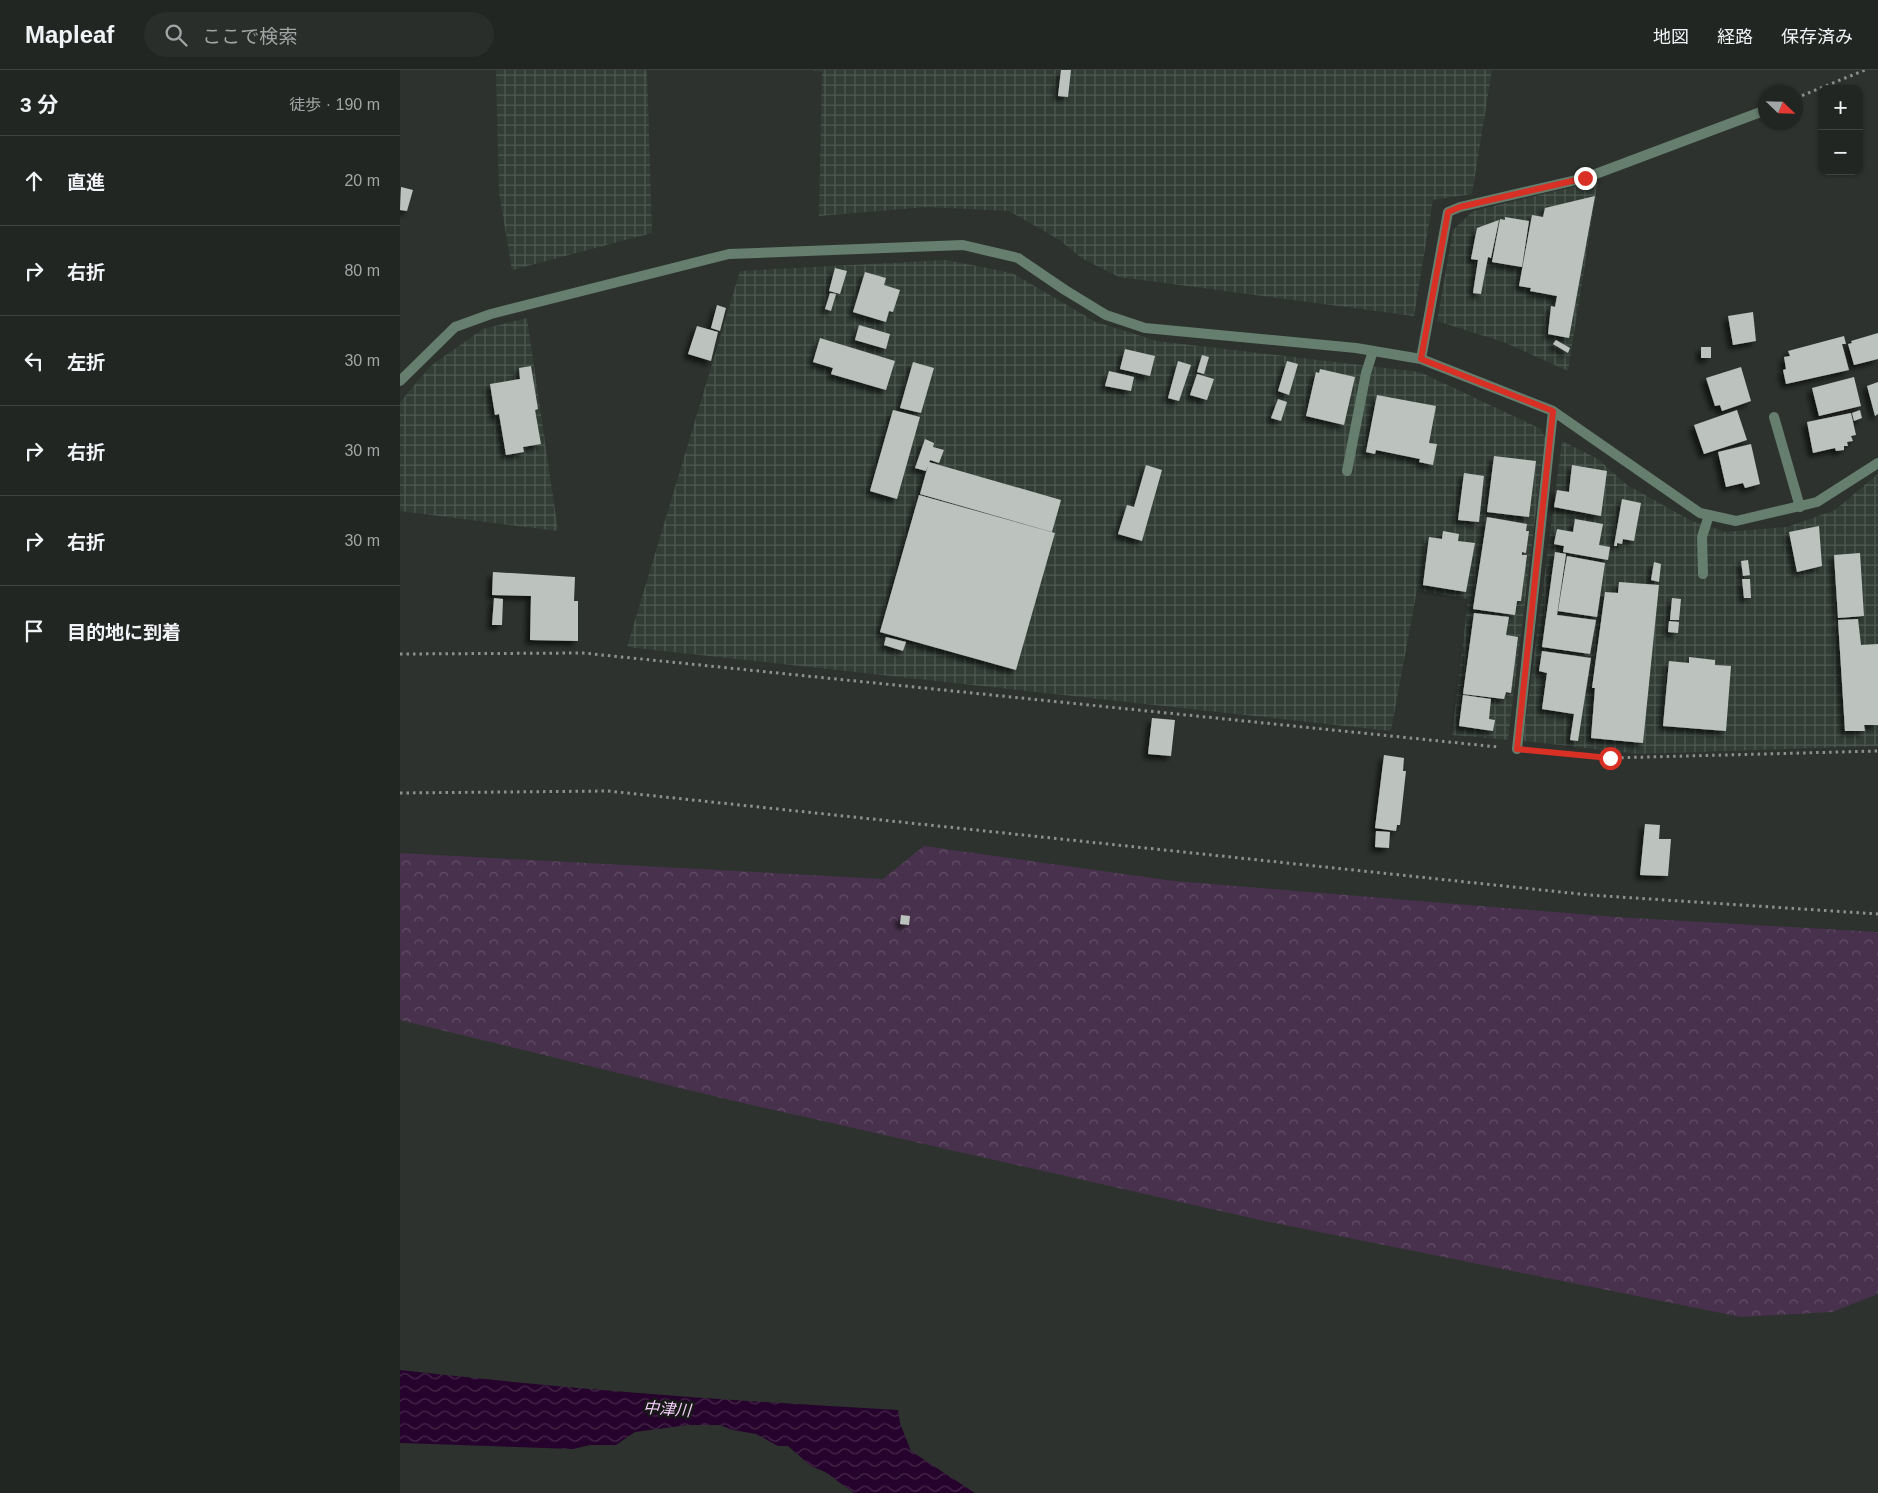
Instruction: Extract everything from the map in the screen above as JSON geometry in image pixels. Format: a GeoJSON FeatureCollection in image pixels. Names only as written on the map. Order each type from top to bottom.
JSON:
{"type":"FeatureCollection","features":[{"type":"Feature","properties":{"kind":"street"},"geometry":{"type":"LineString","coordinates":[[1421,359],[1448,212],[1460,207],[1585,178],[1758,113]]}},
{"type":"Feature","properties":{"kind":"street"},"geometry":{"type":"LineString","coordinates":[[400,382],[455,327],[491,314],[729,254],[963,244],[1018,258],[1106,315],[1145,328],[1374,351],[1421,359],[1553,411],[1700,513],[1708,515],[1736,521],[1817,502],[1878,463]]}},
{"type":"Feature","properties":{"kind":"street"},"geometry":{"type":"LineString","coordinates":[[1347,471],[1366,373],[1374,351]]}},
{"type":"Feature","properties":{"kind":"street"},"geometry":{"type":"LineString","coordinates":[[1517,749],[1553,411]]}},
{"type":"Feature","properties":{"kind":"street"},"geometry":{"type":"LineString","coordinates":[[1774,417],[1800,506]]}},
{"type":"Feature","properties":{"kind":"street"},"geometry":{"type":"LineString","coordinates":[[1703,574],[1702,537],[1708,515]]}},
{"type":"Feature","properties":{"kind":"path"},"geometry":{"type":"LineString","coordinates":[[1803,95],[1865,70]]}},
{"type":"Feature","properties":{"kind":"path"},"geometry":{"type":"LineString","coordinates":[[400,654],[583,652],[1610,758],[1878,751]]}},
{"type":"Feature","properties":{"kind":"path"},"geometry":{"type":"LineString","coordinates":[[400,793],[608,791],[1589,896],[1878,914]]}},
{"type":"Feature","properties":{"kind":"shaded area"},"geometry":{"type":"Polygon","coordinates":[[[496,70],[647,70],[652,233],[512,270],[499,193],[496,70]]]}},
{"type":"Feature","properties":{"kind":"shaded area"},"geometry":{"type":"Polygon","coordinates":[[[811,70],[1492,70],[1472,194],[1433,200],[1414,316],[1119,277],[1083,259],[1058,239],[1009,211],[927,207],[819,216],[822,72],[811,70]]]}},
{"type":"Feature","properties":{"kind":"shaded area"},"geometry":{"type":"Polygon","coordinates":[[[1598,181],[1568,371],[1506,343],[1437,321],[1453,230],[1473,211],[1598,181]]]}},
{"type":"Feature","properties":{"kind":"shaded area"},"geometry":{"type":"Polygon","coordinates":[[[946,260],[1012,273],[1096,322],[1157,341],[1420,372],[1541,429],[1545,438],[1508,740],[1452,735],[1468,599],[1417,590],[1391,731],[627,647],[740,271],[946,260]]]}},
{"type":"Feature","properties":{"kind":"shaded area"},"geometry":{"type":"Polygon","coordinates":[[[527,318],[558,531],[400,511],[400,402],[432,365],[483,329],[527,318]]]}},
{"type":"Feature","properties":{"kind":"shaded area"},"geometry":{"type":"Polygon","coordinates":[[[1562,441],[1598,459],[1627,485],[1690,520],[1725,532],[1787,527],[1835,510],[1878,474],[1878,746],[1639,754],[1523,741],[1562,441]]]}},
{"type":"Feature","properties":{"kind":"green space"},"geometry":{"type":"Polygon","coordinates":[[[924,846],[1174,881],[1615,917],[1878,932],[1878,1294],[1832,1312],[1741,1317],[1260,1220],[734,1101],[400,1020],[400,853],[883,879],[924,846]]]}},
{"type":"Feature","properties":{"kind":"water","name":"中津川"},"geometry":{"type":"Polygon","coordinates":[[[400,1370],[649,1394],[898,1410],[900,1423],[911,1451],[975,1493],[854,1493],[825,1472],[811,1466],[788,1446],[778,1446],[756,1434],[733,1430],[720,1425],[688,1425],[635,1432],[616,1445],[590,1445],[573,1449],[400,1443],[400,1370]]]}},
{"type":"Feature","properties":{"kind":"building"},"geometry":{"type":"Polygon","coordinates":[[[1061,70],[1071,70],[1068,97],[1058,96],[1061,70]]]}},
{"type":"Feature","properties":{"kind":"building"},"geometry":{"type":"Polygon","coordinates":[[[401,187],[413,190],[407,211],[400,210],[401,187]]]}},
{"type":"Feature","properties":{"kind":"building"},"geometry":{"type":"Polygon","coordinates":[[[1595,196],[1569,338],[1548,334],[1551,306],[1555,307],[1557,296],[1530,291],[1531,288],[1519,286],[1532,215],[1543,217],[1545,208],[1595,196]]]}},
{"type":"Feature","properties":{"kind":"building"},"geometry":{"type":"Polygon","coordinates":[[[1505,217],[1529,221],[1522,267],[1492,262],[1500,219],[1505,220],[1505,217]]]}},
{"type":"Feature","properties":{"kind":"building"},"geometry":{"type":"Polygon","coordinates":[[[1499,220],[1491,258],[1488,257],[1481,294],[1473,293],[1478,260],[1471,259],[1477,228],[1499,220]]]}},
{"type":"Feature","properties":{"kind":"building"},"geometry":{"type":"Polygon","coordinates":[[[835,268],[847,271],[840,294],[829,291],[835,268]]]}},
{"type":"Feature","properties":{"kind":"building"},"geometry":{"type":"Polygon","coordinates":[[[865,272],[886,278],[884,285],[900,290],[893,312],[889,311],[886,322],[853,312],[865,272]]]}},
{"type":"Feature","properties":{"kind":"building"},"geometry":{"type":"Polygon","coordinates":[[[830,293],[836,294],[831,311],[825,309],[830,293]]]}},
{"type":"Feature","properties":{"kind":"building"},"geometry":{"type":"Polygon","coordinates":[[[717,305],[726,308],[720,331],[711,328],[717,305]]]}},
{"type":"Feature","properties":{"kind":"building"},"geometry":{"type":"Polygon","coordinates":[[[1753,312],[1756,341],[1733,345],[1728,316],[1753,312]]]}},
{"type":"Feature","properties":{"kind":"building"},"geometry":{"type":"Polygon","coordinates":[[[859,325],[890,334],[886,349],[855,340],[859,325]]]}},
{"type":"Feature","properties":{"kind":"building"},"geometry":{"type":"Polygon","coordinates":[[[697,326],[718,332],[711,361],[688,354],[697,326]]]}},
{"type":"Feature","properties":{"kind":"building"},"geometry":{"type":"Polygon","coordinates":[[[1878,333],[1878,359],[1854,365],[1848,344],[1852,343],[1851,341],[1878,333]]]}},
{"type":"Feature","properties":{"kind":"building"},"geometry":{"type":"Polygon","coordinates":[[[1844,336],[1846,344],[1842,344],[1849,370],[1786,384],[1783,370],[1786,369],[1784,357],[1790,356],[1788,351],[1844,336]]]}},
{"type":"Feature","properties":{"kind":"building"},"geometry":{"type":"Polygon","coordinates":[[[820,338],[895,361],[886,390],[831,374],[833,368],[813,362],[820,338]]]}},
{"type":"Feature","properties":{"kind":"building"},"geometry":{"type":"Polygon","coordinates":[[[1556,340],[1570,348],[1568,353],[1553,344],[1556,340]]]}},
{"type":"Feature","properties":{"kind":"building"},"geometry":{"type":"Polygon","coordinates":[[[1701,347],[1711,347],[1711,358],[1701,358],[1701,347]]]}},
{"type":"Feature","properties":{"kind":"building"},"geometry":{"type":"Polygon","coordinates":[[[1125,349],[1155,356],[1150,376],[1120,369],[1125,349]]]}},
{"type":"Feature","properties":{"kind":"building"},"geometry":{"type":"Polygon","coordinates":[[[1202,355],[1209,357],[1204,374],[1197,372],[1202,355]]]}},
{"type":"Feature","properties":{"kind":"building"},"geometry":{"type":"Polygon","coordinates":[[[1178,361],[1191,365],[1179,401],[1168,398],[1178,361]]]}},
{"type":"Feature","properties":{"kind":"building"},"geometry":{"type":"Polygon","coordinates":[[[1287,361],[1298,364],[1289,395],[1278,391],[1287,361]]]}},
{"type":"Feature","properties":{"kind":"building"},"geometry":{"type":"Polygon","coordinates":[[[913,362],[934,368],[921,413],[900,408],[913,362]]]}},
{"type":"Feature","properties":{"kind":"building"},"geometry":{"type":"Polygon","coordinates":[[[531,366],[538,409],[535,410],[541,444],[523,447],[524,452],[506,455],[499,414],[495,415],[490,384],[520,379],[519,368],[531,366]]]}},
{"type":"Feature","properties":{"kind":"building"},"geometry":{"type":"Polygon","coordinates":[[[1741,367],[1751,401],[1722,411],[1720,405],[1715,406],[1706,378],[1741,367]]]}},
{"type":"Feature","properties":{"kind":"building"},"geometry":{"type":"Polygon","coordinates":[[[1320,369],[1355,377],[1344,425],[1306,416],[1316,372],[1319,373],[1320,369]]]}},
{"type":"Feature","properties":{"kind":"building"},"geometry":{"type":"Polygon","coordinates":[[[1109,371],[1134,377],[1131,391],[1105,386],[1109,371]]]}},
{"type":"Feature","properties":{"kind":"building"},"geometry":{"type":"Polygon","coordinates":[[[1197,374],[1214,379],[1207,400],[1190,395],[1197,374]]]}},
{"type":"Feature","properties":{"kind":"building"},"geometry":{"type":"Polygon","coordinates":[[[1854,377],[1861,406],[1819,416],[1812,388],[1854,377]]]}},
{"type":"Feature","properties":{"kind":"building"},"geometry":{"type":"Polygon","coordinates":[[[1878,382],[1878,414],[1875,416],[1867,386],[1878,382]]]}},
{"type":"Feature","properties":{"kind":"building"},"geometry":{"type":"Polygon","coordinates":[[[1377,395],[1436,406],[1429,443],[1437,444],[1433,465],[1419,462],[1420,459],[1376,450],[1375,454],[1366,452],[1377,395]]]}},
{"type":"Feature","properties":{"kind":"building"},"geometry":{"type":"Polygon","coordinates":[[[1278,399],[1287,402],[1281,421],[1271,418],[1278,399]]]}},
{"type":"Feature","properties":{"kind":"building"},"geometry":{"type":"Polygon","coordinates":[[[893,410],[920,417],[897,499],[870,491],[893,410]]]}},
{"type":"Feature","properties":{"kind":"building"},"geometry":{"type":"Polygon","coordinates":[[[1737,410],[1747,440],[1704,454],[1694,425],[1737,410]]]}},
{"type":"Feature","properties":{"kind":"building"},"geometry":{"type":"Polygon","coordinates":[[[1860,410],[1862,418],[1854,421],[1852,413],[1860,410]]]}},
{"type":"Feature","properties":{"kind":"building"},"geometry":{"type":"Polygon","coordinates":[[[1851,413],[1856,435],[1851,436],[1853,441],[1847,442],[1848,446],[1844,446],[1844,450],[1836,451],[1835,448],[1813,453],[1807,422],[1851,413]]]}},
{"type":"Feature","properties":{"kind":"building"},"geometry":{"type":"Polygon","coordinates":[[[925,439],[934,443],[933,447],[944,450],[939,463],[930,460],[926,471],[915,468],[925,439]]]}},
{"type":"Feature","properties":{"kind":"building"},"geometry":{"type":"Polygon","coordinates":[[[1751,444],[1760,484],[1745,488],[1743,483],[1726,487],[1718,452],[1751,444]]]}},
{"type":"Feature","properties":{"kind":"building"},"geometry":{"type":"Polygon","coordinates":[[[1494,456],[1536,461],[1529,517],[1487,512],[1494,456]]]}},
{"type":"Feature","properties":{"kind":"building"},"geometry":{"type":"Polygon","coordinates":[[[929,462],[1061,500],[1052,532],[920,494],[929,462]]]}},
{"type":"Feature","properties":{"kind":"building"},"geometry":{"type":"Polygon","coordinates":[[[1146,465],[1162,470],[1142,541],[1118,534],[1127,505],[1134,507],[1146,465]]]}},
{"type":"Feature","properties":{"kind":"building"},"geometry":{"type":"Polygon","coordinates":[[[1572,465],[1607,471],[1601,516],[1554,507],[1557,490],[1569,492],[1572,465]]]}},
{"type":"Feature","properties":{"kind":"building"},"geometry":{"type":"Polygon","coordinates":[[[1464,473],[1484,476],[1479,522],[1458,520],[1464,473]]]}},
{"type":"Feature","properties":{"kind":"building"},"geometry":{"type":"Polygon","coordinates":[[[919,495],[1055,533],[1016,670],[880,632],[919,495]]]}},
{"type":"Feature","properties":{"kind":"building"},"geometry":{"type":"Polygon","coordinates":[[[1622,499],[1641,503],[1634,541],[1623,539],[1622,544],[1617,543],[1617,546],[1614,546],[1622,499]]]}},
{"type":"Feature","properties":{"kind":"building"},"geometry":{"type":"Polygon","coordinates":[[[1487,517],[1527,524],[1526,531],[1529,531],[1526,553],[1522,552],[1522,555],[1527,555],[1521,601],[1517,601],[1515,615],[1473,609],[1487,517]]]}},
{"type":"Feature","properties":{"kind":"building"},"geometry":{"type":"Polygon","coordinates":[[[1575,519],[1603,524],[1599,545],[1610,547],[1608,560],[1563,552],[1564,546],[1554,544],[1557,529],[1573,532],[1575,519]]]}},
{"type":"Feature","properties":{"kind":"building"},"geometry":{"type":"Polygon","coordinates":[[[1819,526],[1822,566],[1797,572],[1789,532],[1819,526]]]}},
{"type":"Feature","properties":{"kind":"building"},"geometry":{"type":"Polygon","coordinates":[[[1443,531],[1459,534],[1458,541],[1475,543],[1466,592],[1423,585],[1429,537],[1442,539],[1443,531]]]}},
{"type":"Feature","properties":{"kind":"building"},"geometry":{"type":"Polygon","coordinates":[[[1555,552],[1566,554],[1557,615],[1596,620],[1590,654],[1542,647],[1555,552]]]}},
{"type":"Feature","properties":{"kind":"building"},"geometry":{"type":"Polygon","coordinates":[[[1860,553],[1864,616],[1838,618],[1834,555],[1860,553]]]}},
{"type":"Feature","properties":{"kind":"building"},"geometry":{"type":"Polygon","coordinates":[[[1567,556],[1605,563],[1597,617],[1558,611],[1567,556]]]}},
{"type":"Feature","properties":{"kind":"building"},"geometry":{"type":"Polygon","coordinates":[[[1748,560],[1750,575],[1743,576],[1741,561],[1748,560]]]}},
{"type":"Feature","properties":{"kind":"building"},"geometry":{"type":"Polygon","coordinates":[[[1654,562],[1661,564],[1659,582],[1651,580],[1654,562]]]}},
{"type":"Feature","properties":{"kind":"building"},"geometry":{"type":"Polygon","coordinates":[[[493,572],[575,577],[574,601],[578,601],[578,641],[530,640],[531,596],[492,595],[493,572]]]}},
{"type":"Feature","properties":{"kind":"building"},"geometry":{"type":"Polygon","coordinates":[[[1742,579],[1750,579],[1751,598],[1744,598],[1742,579]]]}},
{"type":"Feature","properties":{"kind":"building"},"geometry":{"type":"Polygon","coordinates":[[[1619,582],[1659,585],[1643,743],[1591,738],[1595,688],[1592,688],[1605,592],[1618,593],[1619,582]]]}},
{"type":"Feature","properties":{"kind":"building"},"geometry":{"type":"Polygon","coordinates":[[[494,598],[503,599],[502,625],[492,625],[494,598]]]}},
{"type":"Feature","properties":{"kind":"building"},"geometry":{"type":"Polygon","coordinates":[[[1672,598],[1681,599],[1679,620],[1670,620],[1672,598]]]}},
{"type":"Feature","properties":{"kind":"building"},"geometry":{"type":"Polygon","coordinates":[[[1474,613],[1509,617],[1506,635],[1518,637],[1511,693],[1506,692],[1504,699],[1463,694],[1474,613]]]}},
{"type":"Feature","properties":{"kind":"building"},"geometry":{"type":"Polygon","coordinates":[[[1858,619],[1861,645],[1878,644],[1878,725],[1864,725],[1865,731],[1845,731],[1838,620],[1858,619]]]}},
{"type":"Feature","properties":{"kind":"building"},"geometry":{"type":"Polygon","coordinates":[[[1669,621],[1679,622],[1678,633],[1668,632],[1669,621]]]}},
{"type":"Feature","properties":{"kind":"building"},"geometry":{"type":"Polygon","coordinates":[[[886,637],[906,642],[903,651],[884,645],[886,637]]]}},
{"type":"Feature","properties":{"kind":"building"},"geometry":{"type":"Polygon","coordinates":[[[1542,651],[1591,658],[1578,741],[1570,740],[1574,714],[1542,709],[1547,673],[1539,671],[1542,651]]]}},
{"type":"Feature","properties":{"kind":"building"},"geometry":{"type":"Polygon","coordinates":[[[1689,657],[1715,660],[1715,665],[1731,666],[1726,731],[1663,726],[1669,661],[1689,663],[1689,657]]]}},
{"type":"Feature","properties":{"kind":"building"},"geometry":{"type":"Polygon","coordinates":[[[1463,695],[1491,699],[1489,719],[1495,720],[1493,731],[1459,726],[1463,695]]]}},
{"type":"Feature","properties":{"kind":"building"},"geometry":{"type":"Polygon","coordinates":[[[1152,718],[1175,720],[1171,756],[1148,754],[1152,718]]]}},
{"type":"Feature","properties":{"kind":"building"},"geometry":{"type":"Polygon","coordinates":[[[1384,755],[1404,758],[1403,771],[1406,771],[1400,825],[1397,825],[1396,831],[1375,828],[1384,755]]]}},
{"type":"Feature","properties":{"kind":"building"},"geometry":{"type":"Polygon","coordinates":[[[1645,824],[1660,825],[1659,839],[1671,839],[1668,876],[1640,875],[1645,824]]]}},
{"type":"Feature","properties":{"kind":"building"},"geometry":{"type":"Polygon","coordinates":[[[1376,831],[1390,832],[1389,848],[1375,847],[1376,831]]]}},
{"type":"Feature","properties":{"kind":"building"},"geometry":{"type":"Polygon","coordinates":[[[901,915],[910,916],[909,925],[900,924],[901,915]]]}},
{"type":"Feature","properties":{"kind":"route"},"geometry":{"type":"LineString","coordinates":[[1585,178],[1460,207],[1448,212],[1421,359],[1553,411],[1517,749],[1610,758]]}}]}
